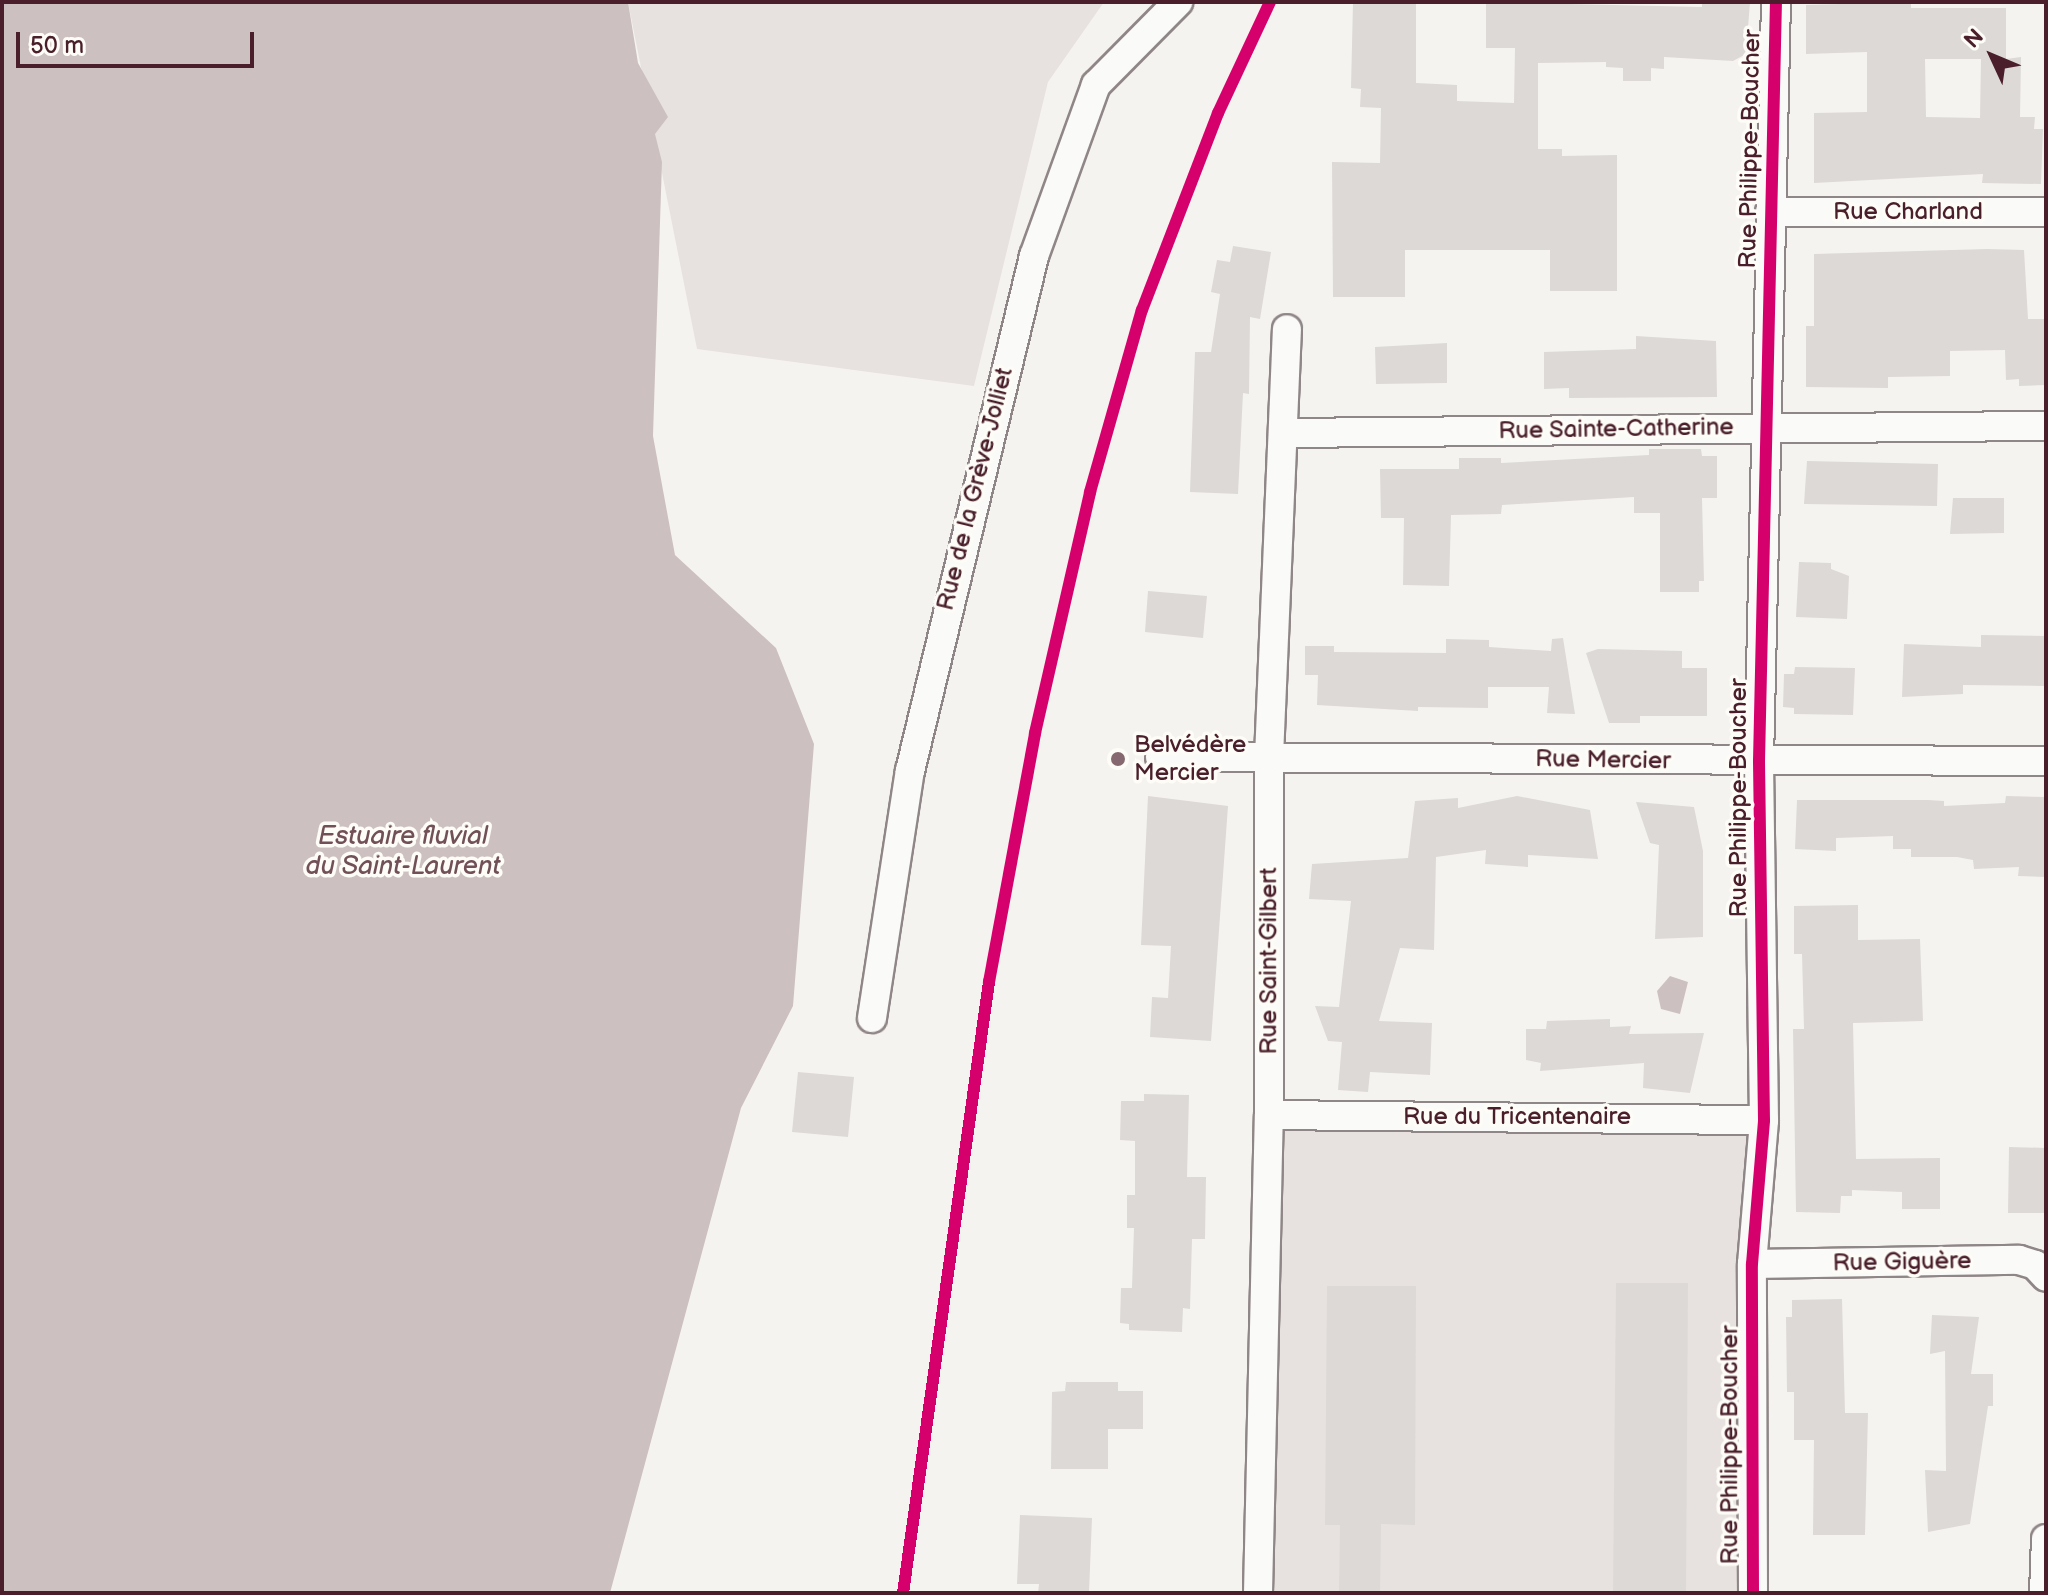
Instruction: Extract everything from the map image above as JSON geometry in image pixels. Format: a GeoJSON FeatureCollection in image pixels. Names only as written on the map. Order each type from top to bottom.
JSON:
{"type":"FeatureCollection","features":[{"type":"Feature","properties":{"kind":"street","name":"Rue de la Grève-Jolliet"},"geometry":{"type":"LineString","coordinates":[[872,1018],[910,771],[1034,256],[1096,85],[1178,2]]}},
{"type":"Feature","properties":{"kind":"street","name":"Rue Philippe-Boucher"},"geometry":{"type":"LineString","coordinates":[[1753,1593],[1752,1264],[1764,1120],[1759,761],[1776,2]]}},
{"type":"Feature","properties":{"kind":"street","name":"Rue Charland"},"geometry":{"type":"LineString","coordinates":[[1770,212],[2046,212]]}},
{"type":"Feature","properties":{"kind":"street","name":"Rue Saint-Gilbert"},"geometry":{"type":"LineString","coordinates":[[1258,1593],[1269,1115],[1269,757],[1287,329]]}},
{"type":"Feature","properties":{"kind":"street","name":"Rue Sainte-Catherine"},"geometry":{"type":"LineString","coordinates":[[1283,433],[2046,426]]}},
{"type":"Feature","properties":{"kind":"street","name":"Rue Mercier"},"geometry":{"type":"LineString","coordinates":[[1160,757],[2046,761]]}},
{"type":"Feature","properties":{"kind":"street","name":"Rue du Tricentenaire"},"geometry":{"type":"LineString","coordinates":[[1269,1115],[1764,1120]]}},
{"type":"Feature","properties":{"kind":"street","name":"Rue Giguère"},"geometry":{"type":"LineString","coordinates":[[1752,1264],[2019,1260],[2035,1265],[2046,1277]]}},
{"type":"Feature","properties":{"kind":"street"},"geometry":{"type":"LineString","coordinates":[[2044,1593],[2046,1539]]}},
{"type":"Feature","properties":{"kind":"shaded area"},"geometry":{"type":"Polygon","coordinates":[[[628,2],[1104,2],[1048,82],[974,386],[697,349],[628,2]]]}},
{"type":"Feature","properties":{"kind":"shaded area"},"geometry":{"type":"Polygon","coordinates":[[[1269,1115],[1764,1120],[1756,1593],[1258,1593],[1269,1115]]]}},
{"type":"Feature","properties":{"kind":"water","name":"Estuaire fluvial du Saint-Laurent"},"geometry":{"type":"Polygon","coordinates":[[[2,2],[628,2],[638,63],[668,117],[655,134],[662,162],[653,436],[675,555],[776,648],[814,744],[793,1006],[741,1108],[610,1593],[2,1593],[2,2]]]}},
{"type":"Feature","properties":{"kind":"water"},"geometry":{"type":"Polygon","coordinates":[[[1670,976],[1688,982],[1680,1014],[1661,1009],[1657,991],[1670,976]]]}},
{"type":"Feature","properties":{"kind":"building"},"geometry":{"type":"Polygon","coordinates":[[[1353,2],[1416,2],[1416,83],[1457,85],[1457,101],[1514,103],[1515,48],[1486,48],[1486,2],[1702,7],[1702,2],[1750,2],[1746,54],[1733,61],[1664,57],[1664,69],[1651,68],[1651,81],[1623,81],[1623,68],[1606,67],[1606,62],[1538,63],[1538,149],[1562,149],[1562,156],[1617,155],[1617,291],[1550,291],[1550,250],[1405,250],[1405,297],[1333,297],[1332,162],[1380,163],[1381,108],[1360,107],[1361,89],[1351,88],[1353,2]]]}},
{"type":"Feature","properties":{"kind":"building"},"geometry":{"type":"Polygon","coordinates":[[[1911,2],[1911,8],[2006,8],[2006,59],[2021,57],[2020,117],[2035,117],[2034,129],[2043,129],[2041,184],[1982,183],[1983,174],[1814,183],[1814,113],[1867,112],[1867,52],[1806,54],[1806,5],[1911,2]],[[1925,59],[1926,117],[1980,118],[1981,59],[1925,59]]]}},
{"type":"Feature","properties":{"kind":"building"},"geometry":{"type":"Polygon","coordinates":[[[1233,246],[1271,252],[1260,319],[1250,317],[1249,394],[1243,393],[1238,494],[1190,492],[1195,352],[1211,352],[1220,294],[1211,292],[1217,260],[1230,262],[1233,246]]]}},
{"type":"Feature","properties":{"kind":"building"},"geometry":{"type":"Polygon","coordinates":[[[2024,250],[2028,319],[2046,319],[2045,385],[2019,386],[2019,379],[2006,380],[2005,350],[1950,351],[1950,376],[1888,377],[1888,388],[1806,387],[1806,326],[1814,326],[1814,254],[2024,250]]]}},
{"type":"Feature","properties":{"kind":"building"},"geometry":{"type":"Polygon","coordinates":[[[1636,336],[1716,341],[1717,397],[1569,398],[1569,388],[1544,389],[1544,352],[1636,349],[1636,336]]]}},
{"type":"Feature","properties":{"kind":"building"},"geometry":{"type":"Polygon","coordinates":[[[1447,343],[1447,383],[1376,384],[1375,347],[1447,343]]]}},
{"type":"Feature","properties":{"kind":"building"},"geometry":{"type":"Polygon","coordinates":[[[1649,449],[1701,449],[1702,456],[1717,456],[1717,498],[1702,498],[1704,581],[1699,581],[1699,592],[1660,592],[1660,513],[1634,513],[1634,497],[1502,505],[1501,514],[1451,515],[1449,586],[1403,585],[1404,518],[1381,518],[1380,469],[1459,469],[1459,458],[1501,458],[1501,463],[1649,455],[1649,449]]]}},
{"type":"Feature","properties":{"kind":"building"},"geometry":{"type":"Polygon","coordinates":[[[1807,461],[1938,464],[1937,506],[1804,504],[1807,461]]]}},
{"type":"Feature","properties":{"kind":"building"},"geometry":{"type":"Polygon","coordinates":[[[1953,498],[2004,498],[2004,533],[1950,534],[1953,498]]]}},
{"type":"Feature","properties":{"kind":"building"},"geometry":{"type":"Polygon","coordinates":[[[1799,562],[1831,563],[1831,569],[1849,576],[1847,619],[1796,617],[1799,562]]]}},
{"type":"Feature","properties":{"kind":"building"},"geometry":{"type":"Polygon","coordinates":[[[1148,591],[1207,596],[1203,638],[1145,632],[1148,591]]]}},
{"type":"Feature","properties":{"kind":"building"},"geometry":{"type":"Polygon","coordinates":[[[1981,635],[2046,636],[2045,686],[1963,685],[1963,694],[1902,697],[1904,644],[1981,647],[1981,635]]]}},
{"type":"Feature","properties":{"kind":"building"},"geometry":{"type":"Polygon","coordinates":[[[1563,638],[1575,714],[1547,713],[1549,687],[1488,687],[1488,708],[1418,707],[1418,711],[1317,705],[1318,675],[1305,675],[1305,646],[1334,646],[1334,652],[1446,653],[1446,639],[1489,640],[1489,647],[1551,651],[1552,639],[1563,638]]]}},
{"type":"Feature","properties":{"kind":"building"},"geometry":{"type":"Polygon","coordinates":[[[1598,649],[1682,651],[1682,668],[1707,668],[1707,716],[1640,716],[1640,723],[1609,723],[1586,653],[1598,649]]]}},
{"type":"Feature","properties":{"kind":"building"},"geometry":{"type":"Polygon","coordinates":[[[1795,667],[1855,668],[1853,715],[1794,714],[1794,708],[1783,707],[1784,674],[1794,674],[1795,667]]]}},
{"type":"Feature","properties":{"kind":"building"},"geometry":{"type":"Polygon","coordinates":[[[1148,796],[1228,806],[1211,1041],[1150,1037],[1152,997],[1168,998],[1171,946],[1141,945],[1148,796]]]}},
{"type":"Feature","properties":{"kind":"building"},"geometry":{"type":"Polygon","coordinates":[[[1517,796],[1590,810],[1598,859],[1528,855],[1528,867],[1485,864],[1486,850],[1436,857],[1434,950],[1400,948],[1379,1021],[1432,1023],[1430,1075],[1370,1072],[1368,1092],[1338,1090],[1342,1042],[1328,1041],[1315,1006],[1339,1007],[1351,901],[1309,899],[1312,864],[1408,858],[1415,801],[1458,798],[1458,808],[1517,796]]]}},
{"type":"Feature","properties":{"kind":"building"},"geometry":{"type":"Polygon","coordinates":[[[2006,796],[2046,797],[2046,877],[2018,876],[2019,867],[1974,869],[1973,860],[1957,857],[1911,857],[1911,849],[1893,849],[1893,836],[1836,838],[1836,851],[1795,849],[1797,800],[1928,800],[1944,801],[1944,806],[2005,803],[2006,796]]]}},
{"type":"Feature","properties":{"kind":"building"},"geometry":{"type":"Polygon","coordinates":[[[1636,802],[1694,807],[1703,851],[1703,937],[1655,939],[1659,845],[1650,843],[1636,802]]]}},
{"type":"Feature","properties":{"kind":"building"},"geometry":{"type":"Polygon","coordinates":[[[1858,905],[1858,940],[1920,939],[1923,1021],[1853,1023],[1856,1159],[1940,1158],[1940,1209],[1902,1209],[1902,1192],[1852,1190],[1852,1196],[1841,1196],[1840,1213],[1796,1212],[1793,1029],[1804,1029],[1802,954],[1794,954],[1794,906],[1858,905]]]}},
{"type":"Feature","properties":{"kind":"building"},"geometry":{"type":"Polygon","coordinates":[[[1610,1019],[1610,1027],[1631,1026],[1629,1034],[1704,1033],[1690,1093],[1643,1088],[1644,1063],[1540,1071],[1541,1063],[1526,1060],[1526,1029],[1546,1029],[1547,1021],[1610,1019]]]}},
{"type":"Feature","properties":{"kind":"building"},"geometry":{"type":"Polygon","coordinates":[[[798,1072],[854,1077],[848,1137],[792,1132],[798,1072]]]}},
{"type":"Feature","properties":{"kind":"building"},"geometry":{"type":"Polygon","coordinates":[[[1144,1094],[1189,1095],[1187,1177],[1206,1177],[1205,1239],[1192,1239],[1190,1309],[1183,1308],[1182,1332],[1129,1330],[1129,1324],[1120,1323],[1121,1288],[1132,1288],[1134,1228],[1127,1228],[1127,1195],[1135,1195],[1135,1141],[1120,1140],[1121,1101],[1144,1101],[1144,1094]]]}},
{"type":"Feature","properties":{"kind":"building"},"geometry":{"type":"Polygon","coordinates":[[[2009,1147],[2046,1148],[2046,1213],[2008,1213],[2009,1147]]]}},
{"type":"Feature","properties":{"kind":"building"},"geometry":{"type":"Polygon","coordinates":[[[1616,1283],[1688,1283],[1686,1593],[1613,1593],[1616,1283]]]}},
{"type":"Feature","properties":{"kind":"building"},"geometry":{"type":"Polygon","coordinates":[[[1327,1286],[1416,1286],[1415,1525],[1381,1524],[1380,1593],[1339,1593],[1340,1525],[1325,1525],[1327,1286]]]}},
{"type":"Feature","properties":{"kind":"building"},"geometry":{"type":"Polygon","coordinates":[[[1842,1299],[1845,1413],[1868,1413],[1865,1535],[1813,1535],[1814,1440],[1794,1440],[1794,1392],[1787,1392],[1786,1317],[1792,1317],[1792,1300],[1842,1299]]]}},
{"type":"Feature","properties":{"kind":"building"},"geometry":{"type":"Polygon","coordinates":[[[1932,1315],[1979,1317],[1971,1374],[1993,1374],[1993,1406],[1988,1406],[1970,1524],[1928,1532],[1925,1470],[1946,1471],[1945,1351],[1930,1354],[1932,1315]]]}},
{"type":"Feature","properties":{"kind":"building"},"geometry":{"type":"Polygon","coordinates":[[[1066,1382],[1118,1382],[1118,1391],[1143,1391],[1143,1429],[1108,1429],[1108,1469],[1051,1469],[1052,1392],[1065,1391],[1066,1382]]]}},
{"type":"Feature","properties":{"kind":"building"},"geometry":{"type":"Polygon","coordinates":[[[1020,1515],[1092,1518],[1089,1593],[1038,1593],[1039,1584],[1017,1584],[1020,1515]]]}},
{"type":"Feature","properties":{"kind":"cycle path"},"geometry":{"type":"LineString","coordinates":[[903,1593],[989,982],[1035,733],[1090,492],[1142,310],[1218,113],[1270,2]]}},
{"type":"Feature","properties":{"kind":"cycle path"},"geometry":{"type":"LineString","coordinates":[[1753,1593],[1752,1264],[1764,1120],[1759,761],[1776,2]]}},
{"type":"Feature","properties":{"kind":"place","name":"Belvédère Mercier"},"geometry":{"type":"Point","coordinates":[1118,759]}}]}
